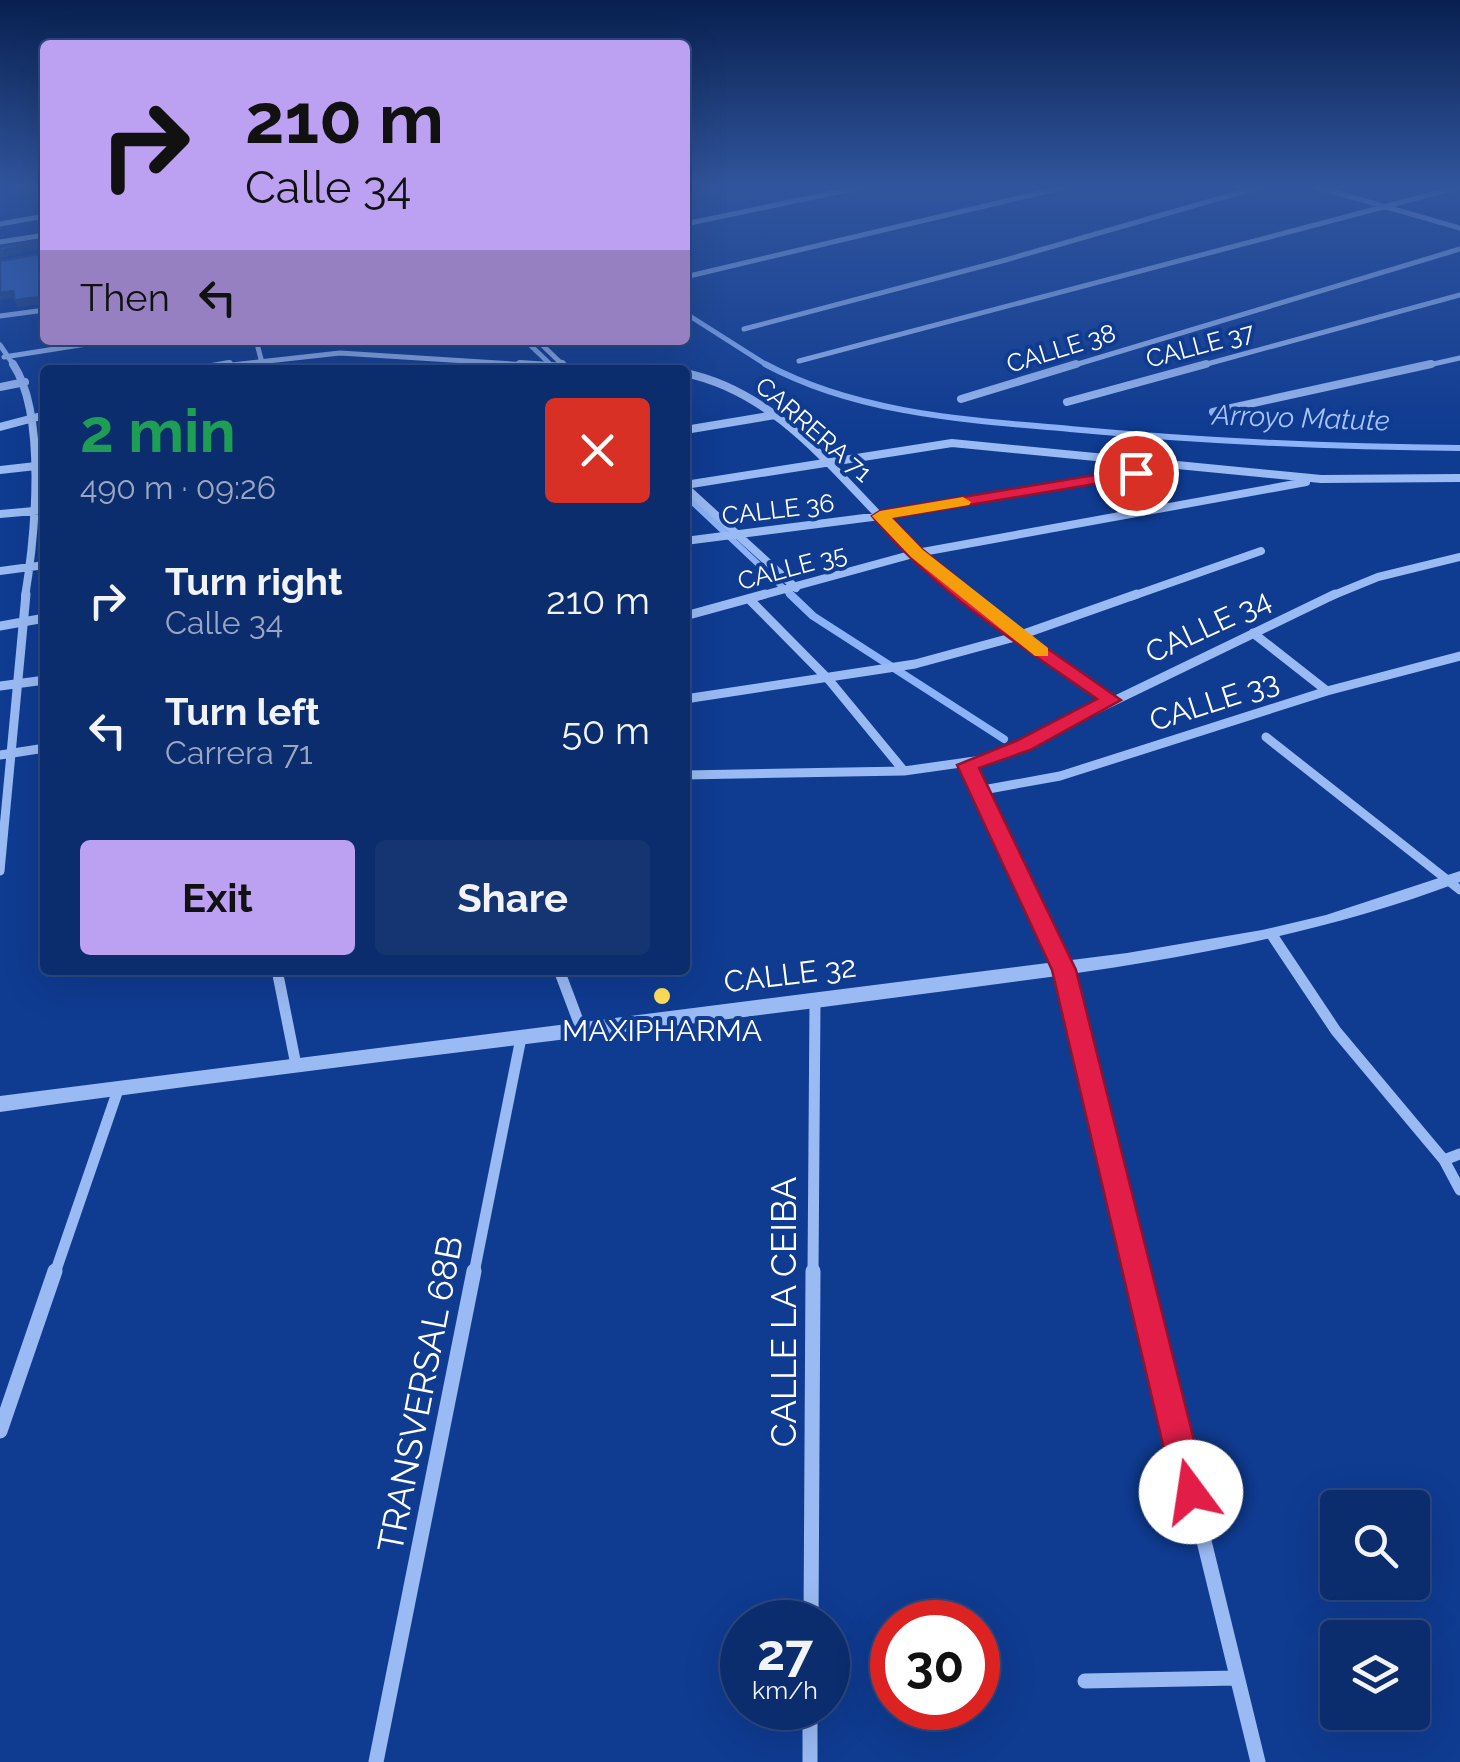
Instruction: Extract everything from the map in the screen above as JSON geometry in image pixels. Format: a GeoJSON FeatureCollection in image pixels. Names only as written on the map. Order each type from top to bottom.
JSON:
{"type":"FeatureCollection","features":[{"type":"Feature","properties":{"kind":"street"},"geometry":{"type":"LineString","coordinates":[[690,277],[722,269]]}},
{"type":"Feature","properties":{"kind":"street"},"geometry":{"type":"LineString","coordinates":[[744,329],[971,269]]}},
{"type":"Feature","properties":{"kind":"street"},"geometry":{"type":"LineString","coordinates":[[799,360],[1148,269]]}},
{"type":"Feature","properties":{"kind":"street","name":"CALLE 38"},"geometry":{"type":"LineString","coordinates":[[961,399],[1393,269]]}},
{"type":"Feature","properties":{"kind":"street","name":"CALLE 37"},"geometry":{"type":"LineString","coordinates":[[1067,402],[1460,295]]}},
{"type":"Feature","properties":{"kind":"street"},"geometry":{"type":"LineString","coordinates":[[0,316],[40,311]]}},
{"type":"Feature","properties":{"kind":"street"},"geometry":{"type":"LineString","coordinates":[[0,345],[3,357],[25,382],[40,417],[32,466],[30,567],[6,754],[0,872]]}},
{"type":"Feature","properties":{"kind":"street"},"geometry":{"type":"LineString","coordinates":[[3,357],[80,345]]}},
{"type":"Feature","properties":{"kind":"street"},"geometry":{"type":"LineString","coordinates":[[257,345],[260,359]]}},
{"type":"Feature","properties":{"kind":"street"},"geometry":{"type":"LineString","coordinates":[[542,345],[563,365]]}},
{"type":"Feature","properties":{"kind":"street"},"geometry":{"type":"LineString","coordinates":[[225,365],[340,353],[413,355],[496,365]]}},
{"type":"Feature","properties":{"kind":"street"},"geometry":{"type":"LineString","coordinates":[[1213,412],[1460,358]]}},
{"type":"Feature","properties":{"kind":"street","name":"CARRERA 71"},"geometry":{"type":"LineString","coordinates":[[690,374],[721,378],[775,415],[917,553],[1018,636],[1111,700]]}},
{"type":"Feature","properties":{"kind":"street"},"geometry":{"type":"LineString","coordinates":[[0,387],[25,382]]}},
{"type":"Feature","properties":{"kind":"street"},"geometry":{"type":"LineString","coordinates":[[690,429],[775,415]]}},
{"type":"Feature","properties":{"kind":"street"},"geometry":{"type":"LineString","coordinates":[[0,427],[40,417]]}},
{"type":"Feature","properties":{"kind":"street"},"geometry":{"type":"LineString","coordinates":[[690,485],[952,444],[1322,479],[1460,478]]}},
{"type":"Feature","properties":{"kind":"street"},"geometry":{"type":"LineString","coordinates":[[0,470],[40,465]]}},
{"type":"Feature","properties":{"kind":"street","name":"CALLE 36"},"geometry":{"type":"LineString","coordinates":[[690,540],[880,516],[1173,466]]}},
{"type":"Feature","properties":{"kind":"street","name":"CALLE 35"},"geometry":{"type":"LineString","coordinates":[[690,615],[917,553],[1322,479]]}},
{"type":"Feature","properties":{"kind":"street"},"geometry":{"type":"LineString","coordinates":[[690,491],[794,589]]}},
{"type":"Feature","properties":{"kind":"street"},"geometry":{"type":"LineString","coordinates":[[0,514],[40,510]]}},
{"type":"Feature","properties":{"kind":"street"},"geometry":{"type":"LineString","coordinates":[[690,698],[900,668],[1018,636],[1261,550]]}},
{"type":"Feature","properties":{"kind":"street","name":"CALLE 34"},"geometry":{"type":"LineString","coordinates":[[690,775],[904,771],[968,765],[1023,745],[1378,576],[1460,557]]}},
{"type":"Feature","properties":{"kind":"street"},"geometry":{"type":"LineString","coordinates":[[0,572],[40,566]]}},
{"type":"Feature","properties":{"kind":"street"},"geometry":{"type":"LineString","coordinates":[[750,600],[828,680],[904,771]]}},
{"type":"Feature","properties":{"kind":"street"},"geometry":{"type":"LineString","coordinates":[[0,626],[40,619]]}},
{"type":"Feature","properties":{"kind":"street"},"geometry":{"type":"LineString","coordinates":[[1253,633],[1328,691]]}},
{"type":"Feature","properties":{"kind":"street","name":"CALLE 33"},"geometry":{"type":"LineString","coordinates":[[983,790],[1060,776],[1328,691],[1460,656]]}},
{"type":"Feature","properties":{"kind":"street"},"geometry":{"type":"LineString","coordinates":[[0,686],[40,681]]}},
{"type":"Feature","properties":{"kind":"street"},"geometry":{"type":"LineString","coordinates":[[1266,737],[1456,882]]}},
{"type":"Feature","properties":{"kind":"street"},"geometry":{"type":"LineString","coordinates":[[6,754],[40,749]]}},
{"type":"Feature","properties":{"kind":"street"},"geometry":{"type":"LineString","coordinates":[[968,765],[1064,970],[1258,1762]]}},
{"type":"Feature","properties":{"kind":"street","name":"CALLE 32"},"geometry":{"type":"LineString","coordinates":[[0,1104],[1064,970],[1272,935],[1456,882]]}},
{"type":"Feature","properties":{"kind":"street"},"geometry":{"type":"LineString","coordinates":[[1272,935],[1336,1031],[1444,1160],[1460,1190]]}},
{"type":"Feature","properties":{"kind":"street"},"geometry":{"type":"LineString","coordinates":[[278,975],[296,1065]]}},
{"type":"Feature","properties":{"kind":"street"},"geometry":{"type":"LineString","coordinates":[[561,975],[582,1031]]}},
{"type":"Feature","properties":{"kind":"street","name":"CALLE LA CEIBA"},"geometry":{"type":"LineString","coordinates":[[811,1600],[815,1002]]}},
{"type":"Feature","properties":{"kind":"street","name":"TRANSVERSAL 68B"},"geometry":{"type":"LineString","coordinates":[[376,1762],[522,1038]]}},
{"type":"Feature","properties":{"kind":"street"},"geometry":{"type":"LineString","coordinates":[[0,1432],[118,1087]]}},
{"type":"Feature","properties":{"kind":"street"},"geometry":{"type":"LineString","coordinates":[[1444,1160],[1460,1154]]}},
{"type":"Feature","properties":{"kind":"street"},"geometry":{"type":"LineString","coordinates":[[1085,1681],[1236,1678]]}},
{"type":"Feature","properties":{"kind":"street"},"geometry":{"type":"LineString","coordinates":[[810,1730],[810,1762]]}},
{"type":"Feature","properties":{"kind":"building"},"geometry":{"type":"Polygon","coordinates":[[[0,269],[40,269],[40,297],[15,300],[13,291],[0,293],[0,269]]]}},
{"type":"Feature","properties":{"kind":"waterway","name":"Arroyo Matute"},"geometry":{"type":"LineString","coordinates":[[690,316],[766,365]]}},
{"type":"Feature","properties":{"kind":"waterway"},"geometry":{"type":"LineString","coordinates":[[530,345],[551,365]]}},
{"type":"Feature","properties":{"kind":"waterway","name":"Arroyo Matute"},"geometry":{"type":"LineString","coordinates":[[766,365],[837,394],[953,418],[1216,440],[1460,448]]}},
{"type":"Feature","properties":{"kind":"waterway","name":"Arroyo Matute"},"geometry":{"type":"LineString","coordinates":[[766,365],[770,367]]}},
{"type":"Feature","properties":{"kind":"waterway"},"geometry":{"type":"LineString","coordinates":[[690,500],[793,597]]}},
{"type":"Feature","properties":{"kind":"waterway"},"geometry":{"type":"LineString","coordinates":[[790,594],[813,616],[1004,739]]}},
{"type":"Feature","properties":{"kind":"slow traffic"},"geometry":{"type":"LineString","coordinates":[[963,502],[880,516],[917,553],[1041,652]]}},
{"type":"Feature","properties":{"kind":"place","name":"MAXIPHARMA"},"geometry":{"type":"Point","coordinates":[662,996]}},
{"type":"Feature","properties":{"kind":"route"},"geometry":{"type":"LineString","coordinates":[[1136,473],[880,516],[917,553],[1018,636],[1111,700],[996,758],[968,765],[1064,970],[1191,1492]]}}]}
